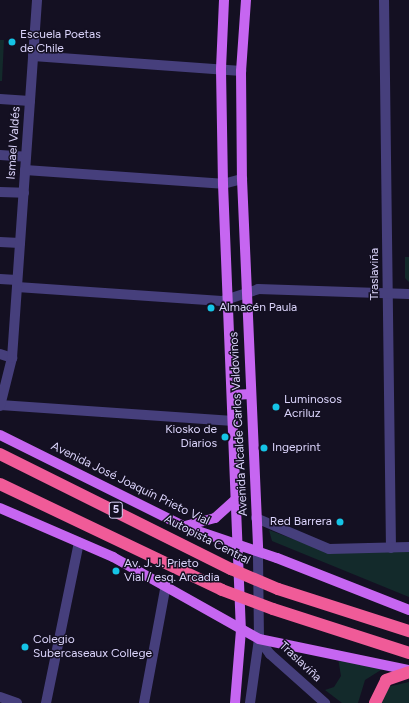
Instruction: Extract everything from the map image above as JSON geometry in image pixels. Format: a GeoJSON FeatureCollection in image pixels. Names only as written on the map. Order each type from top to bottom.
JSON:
{"type":"FeatureCollection","features":[{"type":"Feature","properties":{"kind":"highway","name":"Autopista Central"},"geometry":{"type":"LineString","coordinates":[[0,454],[231,569],[278,589],[409,631]]}},
{"type":"Feature","properties":{"kind":"highway","name":"5"},"geometry":{"type":"LineString","coordinates":[[0,484],[222,590],[273,609],[409,653]]}},
{"type":"Feature","properties":{"kind":"highway"},"geometry":{"type":"LineString","coordinates":[[375,703],[386,680],[409,671]]}},
{"type":"Feature","properties":{"kind":"main road","name":"Avenida Alcalde Carlos Valdovinos"},"geometry":{"type":"LineString","coordinates":[[224,0],[220,70],[241,630],[235,703]]}},
{"type":"Feature","properties":{"kind":"main road","name":"Avenida Alcalde Carlos Valdovinos"},"geometry":{"type":"LineString","coordinates":[[246,0],[241,71],[242,179],[258,551]]}},
{"type":"Feature","properties":{"kind":"main road"},"geometry":{"type":"LineString","coordinates":[[232,394],[251,394]]}},
{"type":"Feature","properties":{"kind":"main road","name":"Avenida José Joaquín Prieto Vial"},"geometry":{"type":"LineString","coordinates":[[0,435],[183,526],[239,546],[258,551],[409,610]]}},
{"type":"Feature","properties":{"kind":"main road"},"geometry":{"type":"LineString","coordinates":[[183,526],[215,518],[236,500]]}},
{"type":"Feature","properties":{"kind":"main road"},"geometry":{"type":"LineString","coordinates":[[0,508],[79,542],[166,584],[241,630],[259,639],[409,671]]}},
{"type":"Feature","properties":{"kind":"street","name":"Ismael Valdés"},"geometry":{"type":"LineString","coordinates":[[0,405],[12,358],[37,0]]}},
{"type":"Feature","properties":{"kind":"street","name":"Traslaviña"},"geometry":{"type":"LineString","coordinates":[[384,0],[392,548]]}},
{"type":"Feature","properties":{"kind":"street"},"geometry":{"type":"LineString","coordinates":[[33,56],[241,71]]}},
{"type":"Feature","properties":{"kind":"street"},"geometry":{"type":"LineString","coordinates":[[0,99],[30,101]]}},
{"type":"Feature","properties":{"kind":"street"},"geometry":{"type":"LineString","coordinates":[[0,154],[26,156]]}},
{"type":"Feature","properties":{"kind":"street"},"geometry":{"type":"LineString","coordinates":[[25,170],[224,184],[242,179]]}},
{"type":"Feature","properties":{"kind":"street"},"geometry":{"type":"LineString","coordinates":[[0,192],[24,193]]}},
{"type":"Feature","properties":{"kind":"street"},"geometry":{"type":"LineString","coordinates":[[0,242],[20,243]]}},
{"type":"Feature","properties":{"kind":"street"},"geometry":{"type":"LineString","coordinates":[[0,279],[17,284],[217,301],[258,289],[409,294]]}},
{"type":"Feature","properties":{"kind":"street"},"geometry":{"type":"LineString","coordinates":[[0,354],[12,358]]}},
{"type":"Feature","properties":{"kind":"street"},"geometry":{"type":"LineString","coordinates":[[0,405],[232,421]]}},
{"type":"Feature","properties":{"kind":"street"},"geometry":{"type":"LineString","coordinates":[[256,518],[329,549],[409,547]]}},
{"type":"Feature","properties":{"kind":"street"},"geometry":{"type":"LineString","coordinates":[[46,703],[79,542]]}},
{"type":"Feature","properties":{"kind":"street","name":"Avenida Alcalde Carlos Valdovinos"},"geometry":{"type":"LineString","coordinates":[[250,703],[259,639],[258,551]]}},
{"type":"Feature","properties":{"kind":"street"},"geometry":{"type":"LineString","coordinates":[[144,703],[166,584]]}},
{"type":"Feature","properties":{"kind":"street","name":"Traslaviña"},"geometry":{"type":"LineString","coordinates":[[259,639],[270,654],[325,703]]}},
{"type":"Feature","properties":{"kind":"street"},"geometry":{"type":"LineString","coordinates":[[0,697],[18,703]]}},
{"type":"Feature","properties":{"kind":"green space"},"geometry":{"type":"Polygon","coordinates":[[[0,40],[4,40],[2,81],[0,81],[0,40]]]}},
{"type":"Feature","properties":{"kind":"green space"},"geometry":{"type":"Polygon","coordinates":[[[405,257],[409,257],[409,282],[405,278],[405,257]]]}},
{"type":"Feature","properties":{"kind":"green space"},"geometry":{"type":"Polygon","coordinates":[[[269,530],[325,551],[409,549],[409,597],[272,541],[269,530]]]}},
{"type":"Feature","properties":{"kind":"green space"},"geometry":{"type":"Polygon","coordinates":[[[338,658],[384,668],[365,680],[358,703],[342,703],[325,690],[334,687],[341,676],[338,658]]]}},
{"type":"Feature","properties":{"kind":"green space"},"geometry":{"type":"Polygon","coordinates":[[[409,682],[409,703],[379,703],[387,687],[409,682]]]}},
{"type":"Feature","properties":{"kind":"place","name":"Escuela Poetas de Chile"},"geometry":{"type":"Point","coordinates":[12,42]}},
{"type":"Feature","properties":{"kind":"place","name":"Almacén Paula"},"geometry":{"type":"Point","coordinates":[211,308]}},
{"type":"Feature","properties":{"kind":"place","name":"Luminosos Acriluz"},"geometry":{"type":"Point","coordinates":[276,407]}},
{"type":"Feature","properties":{"kind":"place","name":"Kiosko de Diarios"},"geometry":{"type":"Point","coordinates":[225,437]}},
{"type":"Feature","properties":{"kind":"place","name":"Ingeprint"},"geometry":{"type":"Point","coordinates":[264,448]}},
{"type":"Feature","properties":{"kind":"place","name":"Red Barrera"},"geometry":{"type":"Point","coordinates":[340,522]}},
{"type":"Feature","properties":{"kind":"place","name":"Av. J. J. Prieto Vial / esq. Arcadia"},"geometry":{"type":"Point","coordinates":[116,571]}},
{"type":"Feature","properties":{"kind":"place","name":"Colegio Subercaseaux College"},"geometry":{"type":"Point","coordinates":[25,647]}}]}
